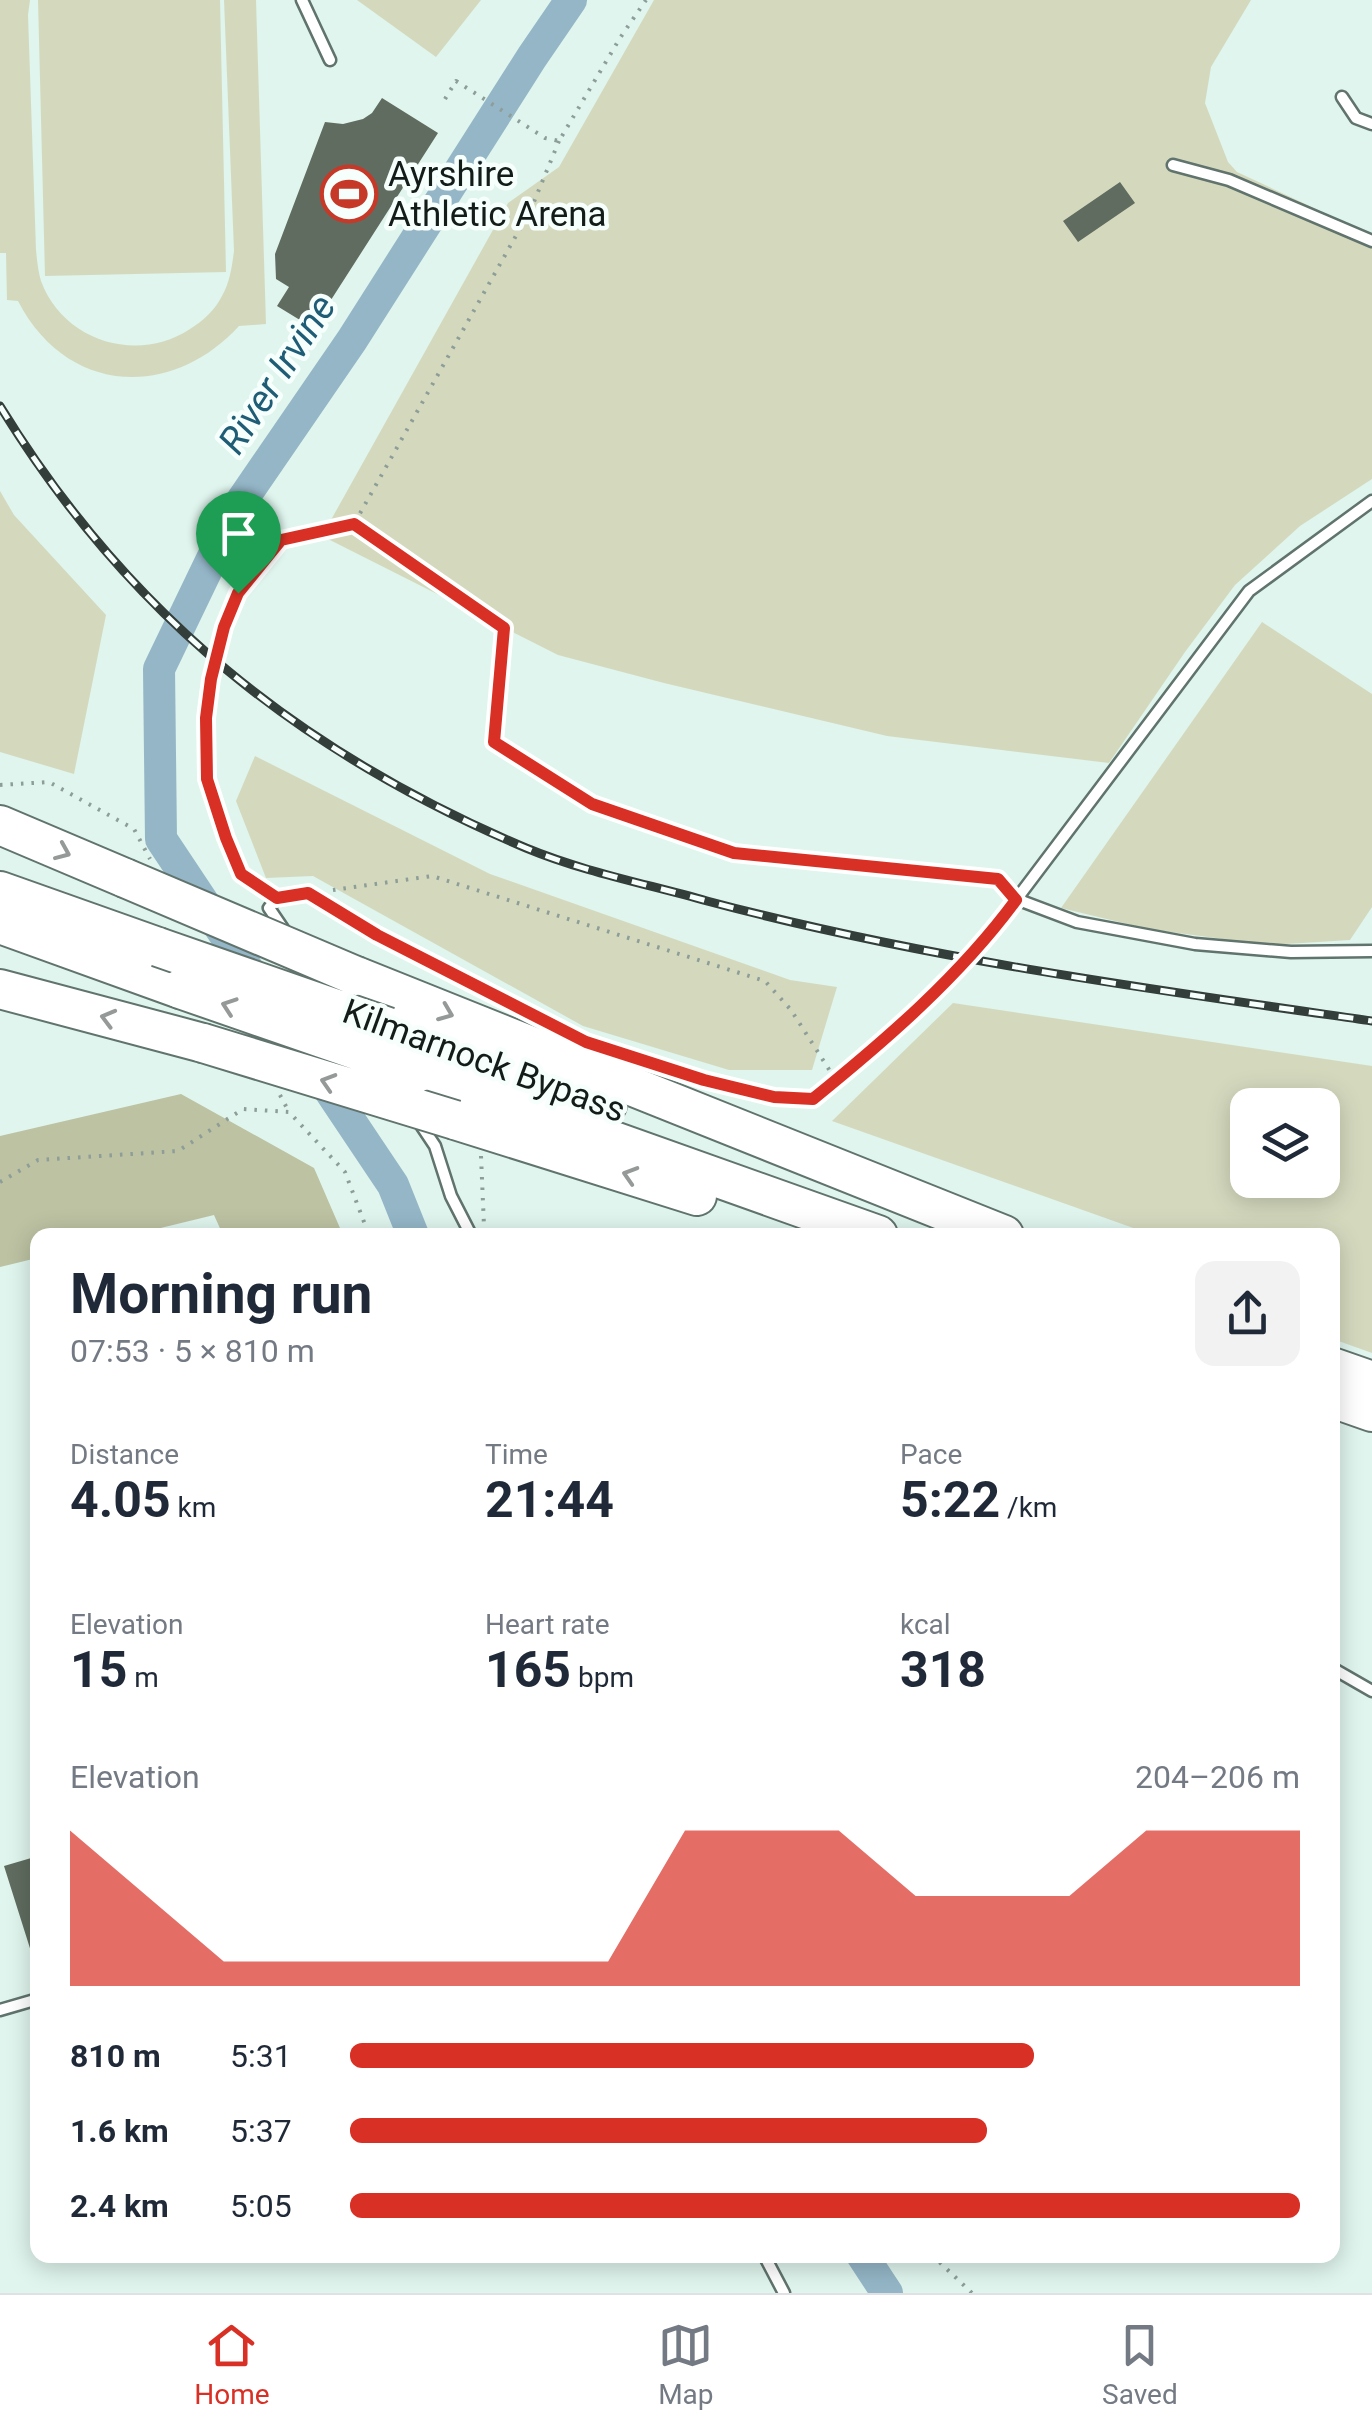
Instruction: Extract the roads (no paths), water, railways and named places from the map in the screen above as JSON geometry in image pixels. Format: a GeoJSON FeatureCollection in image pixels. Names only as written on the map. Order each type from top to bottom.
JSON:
{"type":"FeatureCollection","features":[{"type":"Feature","properties":{"kind":"highway"},"geometry":{"type":"LineString","coordinates":[[0,825],[125,878],[340,982],[562,1060],[986,1228]]}},
{"type":"Feature","properties":{"kind":"highway","name":"Kilmarnock Bypass"},"geometry":{"type":"LineString","coordinates":[[0,891],[948,1228]]}},
{"type":"Feature","properties":{"kind":"highway","name":"Kilmarnock Bypass"},"geometry":{"type":"LineString","coordinates":[[0,924],[406,1077],[857,1228]]}},
{"type":"Feature","properties":{"kind":"highway"},"geometry":{"type":"LineString","coordinates":[[0,989],[202,1043],[468,1133],[800,1228]]}},
{"type":"Feature","properties":{"kind":"highway"},"geometry":{"type":"LineString","coordinates":[[1340,1369],[1372,1380]]}},
{"type":"Feature","properties":{"kind":"highway"},"geometry":{"type":"LineString","coordinates":[[1340,1401],[1372,1412]]}},
{"type":"Feature","properties":{"kind":"lane"},"geometry":{"type":"LineString","coordinates":[[302,0],[330,60]]}},
{"type":"Feature","properties":{"kind":"lane"},"geometry":{"type":"LineString","coordinates":[[1342,96],[1356,118],[1372,124]]}},
{"type":"Feature","properties":{"kind":"lane"},"geometry":{"type":"LineString","coordinates":[[1174,165],[1229,180],[1372,241]]}},
{"type":"Feature","properties":{"kind":"lane"},"geometry":{"type":"LineString","coordinates":[[313,972],[269,908],[277,898],[308,893],[377,935],[586,1042],[704,1080],[774,1097],[813,1099],[957,971],[988,937],[1249,591],[1372,501]]}},
{"type":"Feature","properties":{"kind":"lane"},"geometry":{"type":"LineString","coordinates":[[1016,900],[1077,922],[1196,944],[1291,952],[1372,950]]}},
{"type":"Feature","properties":{"kind":"lane"},"geometry":{"type":"LineString","coordinates":[[340,982],[380,1067]]}},
{"type":"Feature","properties":{"kind":"lane"},"geometry":{"type":"LineString","coordinates":[[406,1077],[451,1196],[468,1228]]}},
{"type":"Feature","properties":{"kind":"lane"},"geometry":{"type":"LineString","coordinates":[[1340,1673],[1372,1692]]}},
{"type":"Feature","properties":{"kind":"lane"},"geometry":{"type":"LineString","coordinates":[[0,2010],[30,2001]]}},
{"type":"Feature","properties":{"kind":"lane"},"geometry":{"type":"LineString","coordinates":[[768,2263],[784,2293]]}},
{"type":"Feature","properties":{"kind":"waterway","name":"River Irvine"},"geometry":{"type":"LineString","coordinates":[[261,989],[161,839],[159,669],[236,509],[352,340],[571,0]]}},
{"type":"Feature","properties":{"kind":"waterway","name":"River Irvine"},"geometry":{"type":"LineString","coordinates":[[314,1067],[393,1185],[410,1228]]}},
{"type":"Feature","properties":{"kind":"waterway","name":"River Irvine"},"geometry":{"type":"LineString","coordinates":[[867,2263],[887,2293]]}},
{"type":"Feature","properties":{"kind":"railway"},"geometry":{"type":"LineString","coordinates":[[0,406],[50,481],[105,550],[163,613],[227,670],[294,722],[367,768],[526,848],[616,877],[872,940],[1038,971],[1372,1021]]}},
{"type":"Feature","properties":{"kind":"place","name":"Ayrshire Athletic Arena"},"geometry":{"type":"Point","coordinates":[349,194]}}]}
